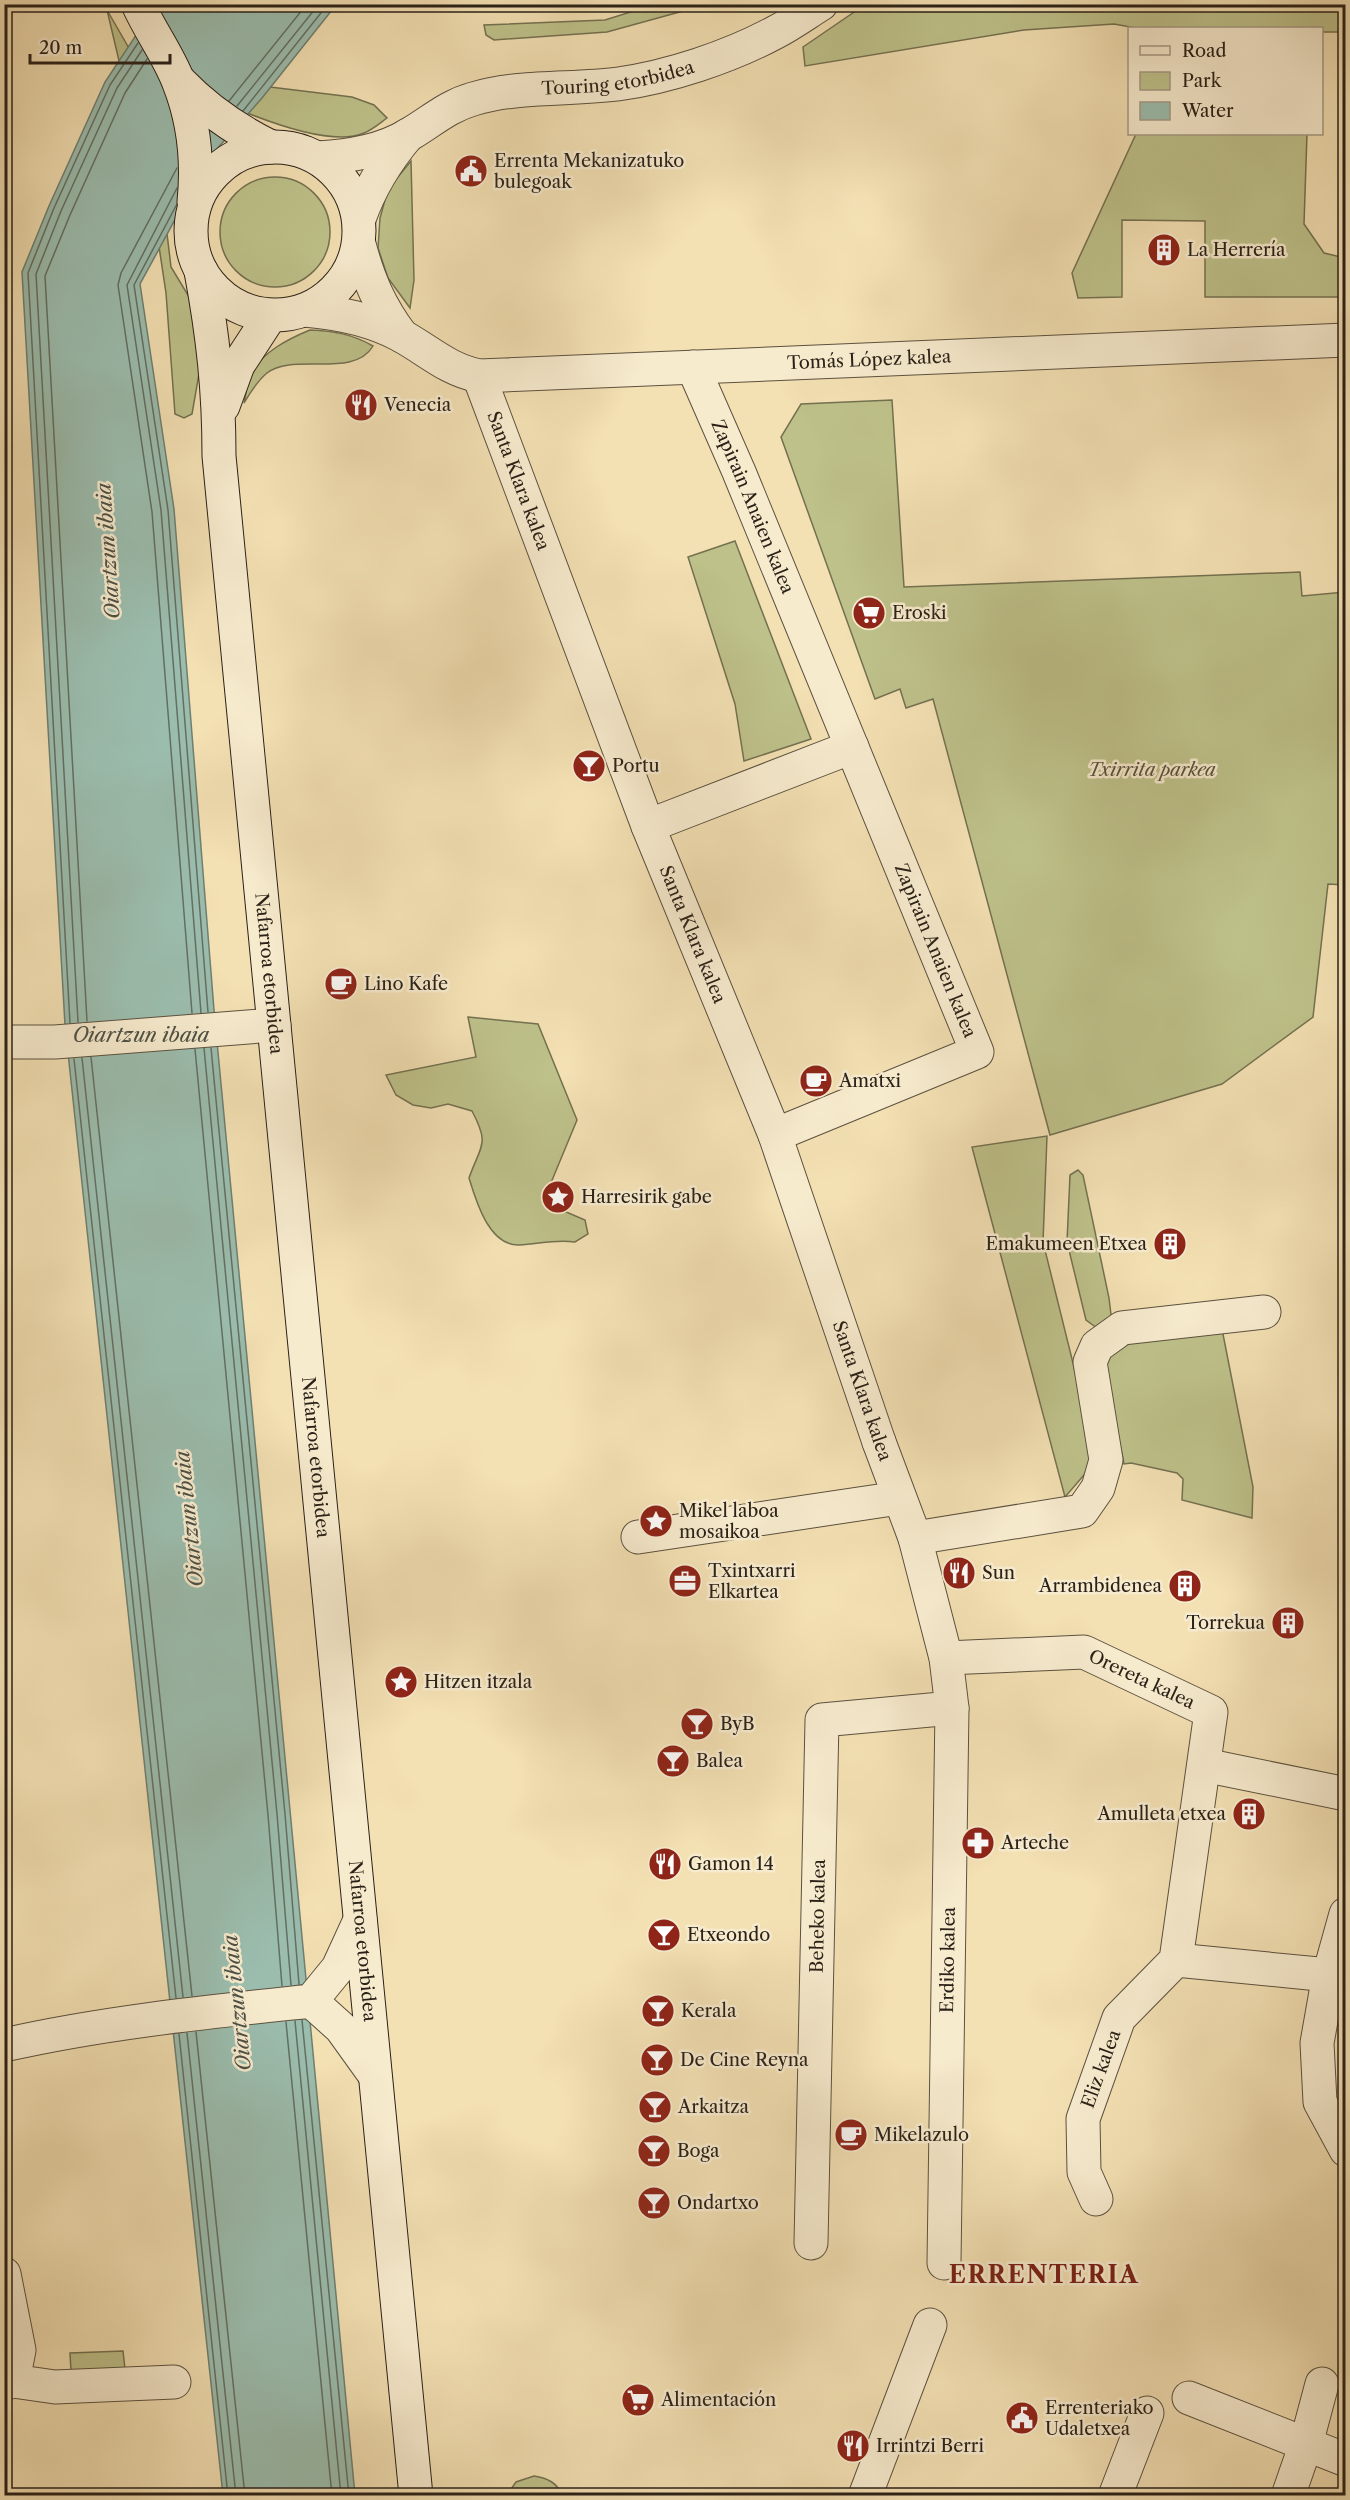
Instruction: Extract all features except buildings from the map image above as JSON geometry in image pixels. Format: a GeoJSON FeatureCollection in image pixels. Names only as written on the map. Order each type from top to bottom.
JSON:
{"type":"FeatureCollection","features":[{"type":"Feature","properties":{"kind":"street"},"geometry":{"type":"LineString","coordinates":[[138,4],[179,81],[189,113],[195,145],[196,179],[192,213],[192,243],[201,271],[211,286],[223,298],[246,310],[270,316],[306,310],[321,303],[336,291],[355,261],[359,231],[355,201],[333,170],[318,158],[304,151],[271,147],[249,151],[229,160],[213,174],[200,192],[192,213]]}},
{"type":"Feature","properties":{"kind":"street","name":"Touring etorbidea"},"geometry":{"type":"LineString","coordinates":[[359,231],[367,195],[379,173],[410,134],[437,114],[471,99],[496,94],[620,84],[683,69],[758,41],[821,4]]}},
{"type":"Feature","properties":{"kind":"street"},"geometry":{"type":"LineString","coordinates":[[179,81],[222,119],[245,135],[271,147]]}},
{"type":"Feature","properties":{"kind":"street","name":"Touring etorbidea"},"geometry":{"type":"LineString","coordinates":[[318,158],[365,153],[410,134]]}},
{"type":"Feature","properties":{"kind":"street","name":"Tomás López kalea"},"geometry":{"type":"LineString","coordinates":[[359,231],[374,293],[386,315],[402,336]]}},
{"type":"Feature","properties":{"kind":"street","name":"Nafarroa etorbidea"},"geometry":{"type":"LineString","coordinates":[[201,271],[214,344],[219,456],[416,2496]]}},
{"type":"Feature","properties":{"kind":"street","name":"Tomás López kalea"},"geometry":{"type":"LineString","coordinates":[[306,310],[355,317],[402,336],[432,357],[464,373],[479,376],[1346,340]]}},
{"type":"Feature","properties":{"kind":"street","name":"Nafarroa etorbidea"},"geometry":{"type":"LineString","coordinates":[[219,419],[238,365],[270,316]]}},
{"type":"Feature","properties":{"kind":"street","name":"Zapirain Anaien kalea"},"geometry":{"type":"LineString","coordinates":[[693,367],[709,399],[977,1052],[775,1135]]}},
{"type":"Feature","properties":{"kind":"street","name":"Santa Klara kalea"},"geometry":{"type":"LineString","coordinates":[[479,376],[648,826],[775,1135],[879,1442],[915,1538],[946,1658]]}},
{"type":"Feature","properties":{"kind":"street"},"geometry":{"type":"LineString","coordinates":[[648,826],[852,747]]}},
{"type":"Feature","properties":{"kind":"street"},"geometry":{"type":"LineString","coordinates":[[4,1042],[55,1042],[274,1025]]}},
{"type":"Feature","properties":{"kind":"street"},"geometry":{"type":"LineString","coordinates":[[915,1538],[1082,1511],[1098,1488],[1106,1460],[1090,1362],[1097,1346],[1122,1328],[1264,1312]]}},
{"type":"Feature","properties":{"kind":"street"},"geometry":{"type":"LineString","coordinates":[[638,1537],[899,1498]]}},
{"type":"Feature","properties":{"kind":"street","name":"Orereta kalea"},"geometry":{"type":"LineString","coordinates":[[946,1658],[1084,1652],[1211,1712],[1203,1765]]}},
{"type":"Feature","properties":{"kind":"street","name":"Erdiko kalea"},"geometry":{"type":"LineString","coordinates":[[944,2263],[952,1708],[946,1658]]}},
{"type":"Feature","properties":{"kind":"street","name":"Beheko kalea"},"geometry":{"type":"LineString","coordinates":[[811,2243],[822,1720],[952,1708]]}},
{"type":"Feature","properties":{"kind":"street"},"geometry":{"type":"LineString","coordinates":[[1329,1975],[1176,1960],[1203,1765],[1346,1794]]}},
{"type":"Feature","properties":{"kind":"street"},"geometry":{"type":"LineString","coordinates":[[1346,1914],[1329,1975],[1317,2043],[1320,2102],[1346,2151]]}},
{"type":"Feature","properties":{"kind":"street"},"geometry":{"type":"LineString","coordinates":[[4,2045],[70,2030],[152,2018],[311,2001],[338,1968],[360,1920]]}},
{"type":"Feature","properties":{"kind":"street","name":"Eliz kalea"},"geometry":{"type":"LineString","coordinates":[[1096,2199],[1084,2172],[1083,2119],[1119,2018],[1176,1960]]}},
{"type":"Feature","properties":{"kind":"street"},"geometry":{"type":"LineString","coordinates":[[311,2001],[341,2028],[374,2074]]}},
{"type":"Feature","properties":{"kind":"street"},"geometry":{"type":"LineString","coordinates":[[4,2274],[19,2350],[9,2383],[55,2387],[174,2382]]}},
{"type":"Feature","properties":{"kind":"street"},"geometry":{"type":"LineString","coordinates":[[865,2496],[930,2325]]}},
{"type":"Feature","properties":{"kind":"street"},"geometry":{"type":"LineString","coordinates":[[1288,2496],[1306,2444],[1322,2384]]}},
{"type":"Feature","properties":{"kind":"street"},"geometry":{"type":"LineString","coordinates":[[1189,2398],[1346,2460]]}},
{"type":"Feature","properties":{"kind":"street"},"geometry":{"type":"LineString","coordinates":[[1115,2496],[1147,2413]]}},
{"type":"Feature","properties":{"kind":"green space"},"geometry":{"type":"Polygon","coordinates":[[[866,4],[1345,5],[1345,32],[1323,32],[1323,27],[1130,27],[1114,24],[1024,30],[805,66],[803,47],[866,4]]]}},
{"type":"Feature","properties":{"kind":"green space"},"geometry":{"type":"Polygon","coordinates":[[[653,5],[705,5],[607,32],[494,40],[486,35],[484,25],[605,20],[653,5]]]}},
{"type":"Feature","properties":{"kind":"green space"},"geometry":{"type":"Polygon","coordinates":[[[107,10],[149,83],[171,267],[194,305],[203,351],[192,414],[184,418],[175,414],[166,293],[152,200],[107,10]]]}},
{"type":"Feature","properties":{"kind":"green space"},"geometry":{"type":"Polygon","coordinates":[[[270,87],[352,97],[374,105],[387,118],[364,133],[335,137],[299,131],[235,108],[270,87]]]}},
{"type":"Feature","properties":{"kind":"green space"},"geometry":{"type":"Polygon","coordinates":[[[1136,135],[1307,135],[1304,224],[1324,253],[1345,258],[1345,297],[1205,297],[1205,221],[1122,220],[1122,297],[1078,298],[1072,273],[1136,135]]]}},
{"type":"Feature","properties":{"kind":"green space"},"geometry":{"type":"Polygon","coordinates":[[[411,161],[414,280],[410,308],[388,278],[378,248],[380,218],[388,189],[411,161]]]}},
{"type":"Feature","properties":{"kind":"green space"},"geometry":{"type":"Polygon","coordinates":[[[275,177],[296,181],[314,193],[326,211],[330,232],[326,253],[314,271],[296,283],[275,287],[254,283],[236,271],[224,253],[220,232],[224,211],[236,193],[254,181],[275,177]]]}},
{"type":"Feature","properties":{"kind":"green space"},"geometry":{"type":"Polygon","coordinates":[[[310,330],[343,334],[373,346],[364,356],[352,361],[338,364],[278,367],[260,380],[244,403],[250,375],[261,360],[285,342],[310,330]]]}},
{"type":"Feature","properties":{"kind":"green space","name":"Txirrita parkea"},"geometry":{"type":"Polygon","coordinates":[[[892,400],[904,587],[1300,572],[1302,596],[1345,592],[1345,885],[1328,884],[1313,1017],[1222,1084],[1050,1135],[933,699],[906,708],[900,689],[875,699],[781,437],[801,404],[892,400]]]}},
{"type":"Feature","properties":{"kind":"green space"},"geometry":{"type":"Polygon","coordinates":[[[735,541],[811,739],[744,761],[735,704],[688,557],[735,541]]]}},
{"type":"Feature","properties":{"kind":"green space"},"geometry":{"type":"Polygon","coordinates":[[[468,1017],[538,1024],[577,1120],[543,1202],[585,1220],[588,1234],[575,1242],[554,1241],[519,1245],[500,1238],[485,1220],[469,1178],[482,1145],[481,1131],[472,1111],[448,1104],[431,1108],[413,1105],[396,1095],[386,1075],[476,1057],[468,1017]]]}},
{"type":"Feature","properties":{"kind":"green space"},"geometry":{"type":"Polygon","coordinates":[[[1047,1136],[1043,1242],[1097,1460],[1065,1497],[972,1147],[1047,1136]]]}},
{"type":"Feature","properties":{"kind":"green space"},"geometry":{"type":"Polygon","coordinates":[[[1078,1170],[1083,1175],[1109,1298],[1112,1323],[1097,1328],[1086,1320],[1067,1242],[1070,1175],[1078,1170]]]}},
{"type":"Feature","properties":{"kind":"green space"},"geometry":{"type":"Polygon","coordinates":[[[1222,1329],[1253,1487],[1252,1518],[1182,1500],[1183,1479],[1177,1473],[1131,1463],[1124,1464],[1107,1395],[1104,1357],[1125,1339],[1222,1329]]]}},
{"type":"Feature","properties":{"kind":"green space"},"geometry":{"type":"Polygon","coordinates":[[[123,2351],[125,2369],[71,2372],[70,2353],[123,2351]]]}},
{"type":"Feature","properties":{"kind":"green space"},"geometry":{"type":"Polygon","coordinates":[[[534,2476],[551,2482],[562,2495],[507,2495],[516,2482],[534,2476]]]}},
{"type":"Feature","properties":{"kind":"water","name":"Oiartzun ibaia"},"geometry":{"type":"Polygon","coordinates":[[[156,5],[336,5],[262,98],[208,159],[140,284],[174,509],[214,1010],[355,2495],[223,2495],[65,1025],[22,272],[105,82],[156,5]]]}},
{"type":"Feature","properties":{"kind":"place","name":"Errenta Mekanizatuko bulegoak"},"geometry":{"type":"Point","coordinates":[471,171]}},
{"type":"Feature","properties":{"kind":"place","name":"La Herrería"},"geometry":{"type":"Point","coordinates":[1164,250]}},
{"type":"Feature","properties":{"kind":"place","name":"Venecia"},"geometry":{"type":"Point","coordinates":[361,405]}},
{"type":"Feature","properties":{"kind":"place","name":"Eroski"},"geometry":{"type":"Point","coordinates":[869,613]}},
{"type":"Feature","properties":{"kind":"place","name":"Portu"},"geometry":{"type":"Point","coordinates":[589,766]}},
{"type":"Feature","properties":{"kind":"place","name":"Lino Kafe"},"geometry":{"type":"Point","coordinates":[341,984]}},
{"type":"Feature","properties":{"kind":"place","name":"Amatxi"},"geometry":{"type":"Point","coordinates":[816,1081]}},
{"type":"Feature","properties":{"kind":"place","name":"Harresirik gabe"},"geometry":{"type":"Point","coordinates":[558,1197]}},
{"type":"Feature","properties":{"kind":"place","name":"Emakumeen Etxea"},"geometry":{"type":"Point","coordinates":[1170,1244]}},
{"type":"Feature","properties":{"kind":"place","name":"Mikel laboa mosaikoa"},"geometry":{"type":"Point","coordinates":[656,1521]}},
{"type":"Feature","properties":{"kind":"place","name":"Sun"},"geometry":{"type":"Point","coordinates":[959,1573]}},
{"type":"Feature","properties":{"kind":"place","name":"Txintxarri Elkartea"},"geometry":{"type":"Point","coordinates":[685,1581]}},
{"type":"Feature","properties":{"kind":"place","name":"Arrambidenea"},"geometry":{"type":"Point","coordinates":[1185,1586]}},
{"type":"Feature","properties":{"kind":"place","name":"Torrekua"},"geometry":{"type":"Point","coordinates":[1288,1623]}},
{"type":"Feature","properties":{"kind":"place","name":"Hitzen itzala"},"geometry":{"type":"Point","coordinates":[401,1682]}},
{"type":"Feature","properties":{"kind":"place","name":"ByB"},"geometry":{"type":"Point","coordinates":[697,1724]}},
{"type":"Feature","properties":{"kind":"place","name":"Balea"},"geometry":{"type":"Point","coordinates":[673,1761]}},
{"type":"Feature","properties":{"kind":"place","name":"Amulleta etxea"},"geometry":{"type":"Point","coordinates":[1249,1814]}},
{"type":"Feature","properties":{"kind":"place","name":"Arteche"},"geometry":{"type":"Point","coordinates":[978,1843]}},
{"type":"Feature","properties":{"kind":"place","name":"Gamon 14"},"geometry":{"type":"Point","coordinates":[665,1864]}},
{"type":"Feature","properties":{"kind":"place","name":"Etxeondo"},"geometry":{"type":"Point","coordinates":[664,1935]}},
{"type":"Feature","properties":{"kind":"place","name":"Kerala"},"geometry":{"type":"Point","coordinates":[658,2011]}},
{"type":"Feature","properties":{"kind":"place","name":"De Cine Reyna"},"geometry":{"type":"Point","coordinates":[657,2060]}},
{"type":"Feature","properties":{"kind":"place","name":"Arkaitza"},"geometry":{"type":"Point","coordinates":[655,2107]}},
{"type":"Feature","properties":{"kind":"place","name":"Mikelazulo"},"geometry":{"type":"Point","coordinates":[851,2135]}},
{"type":"Feature","properties":{"kind":"place","name":"Boga"},"geometry":{"type":"Point","coordinates":[654,2151]}},
{"type":"Feature","properties":{"kind":"place","name":"Ondartxo"},"geometry":{"type":"Point","coordinates":[654,2203]}},
{"type":"Feature","properties":{"kind":"place","name":"Alimentación"},"geometry":{"type":"Point","coordinates":[638,2400]}},
{"type":"Feature","properties":{"kind":"place","name":"Errenteriako Udaletxea"},"geometry":{"type":"Point","coordinates":[1022,2418]}},
{"type":"Feature","properties":{"kind":"place","name":"Irrintzi Berri"},"geometry":{"type":"Point","coordinates":[853,2446]}},
{"type":"Feature","properties":{"kind":"district","name":"ERRENTERIA"},"geometry":{"type":"Point","coordinates":[1044,2274]}}]}
